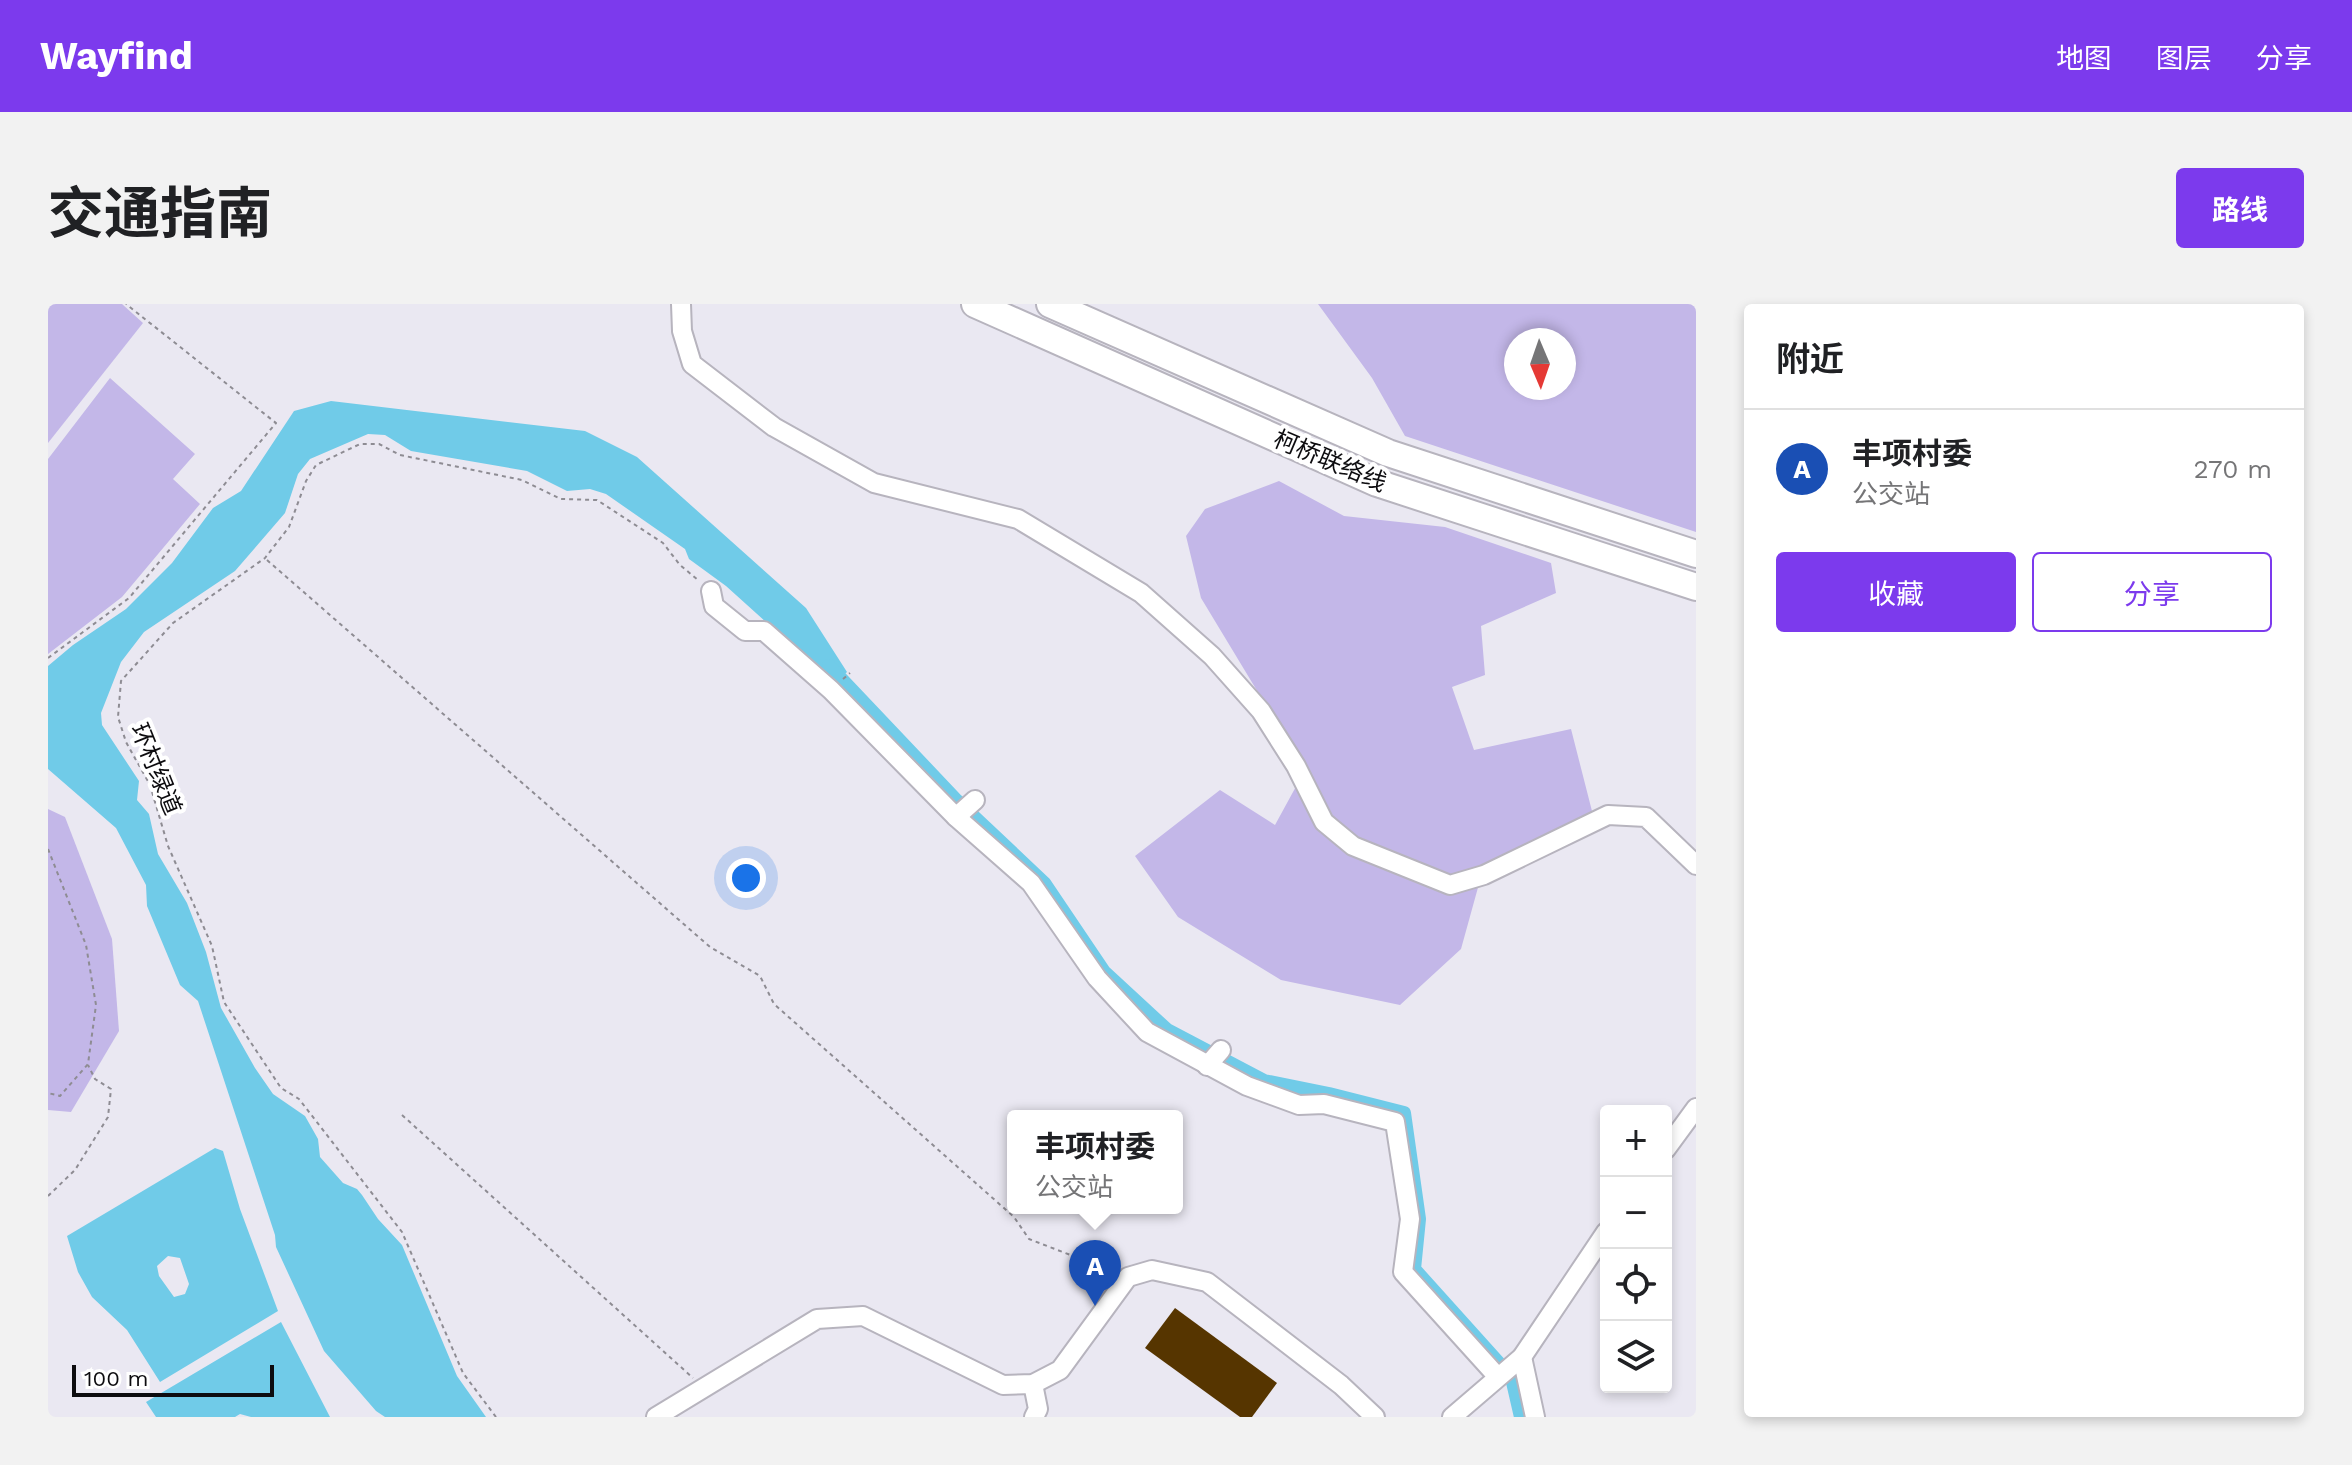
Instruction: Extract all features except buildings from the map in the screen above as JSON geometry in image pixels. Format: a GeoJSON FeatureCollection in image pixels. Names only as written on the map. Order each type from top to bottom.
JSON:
{"type":"FeatureCollection","features":[{"type":"Feature","properties":{"kind":"highway","name":"柯桥联络线"},"geometry":{"type":"LineString","coordinates":[[975,304],[1377,483],[1696,587]]}},
{"type":"Feature","properties":{"kind":"highway","name":"柯桥联络线"},"geometry":{"type":"LineString","coordinates":[[1050,304],[1388,453],[1696,554]]}},
{"type":"Feature","properties":{"kind":"street"},"geometry":{"type":"LineString","coordinates":[[681,304],[682,331],[692,364],[774,427],[874,483],[1018,519],[1141,593],[1212,656],[1261,711],[1296,766],[1324,822],[1353,846],[1450,885],[1484,875],[1608,815],[1646,817],[1696,865]]}},
{"type":"Feature","properties":{"kind":"street"},"geometry":{"type":"LineString","coordinates":[[711,591],[714,606],[745,631],[764,631],[965,809],[1031,883],[1097,978],[1147,1032],[1247,1086],[1299,1105],[1324,1104],[1395,1122],[1410,1219],[1403,1272],[1497,1376]]}},
{"type":"Feature","properties":{"kind":"street"},"geometry":{"type":"LineString","coordinates":[[1207,1066],[1221,1050]]}},
{"type":"Feature","properties":{"kind":"street"},"geometry":{"type":"LineString","coordinates":[[1672,1141],[1696,1108]]}},
{"type":"Feature","properties":{"kind":"street"},"geometry":{"type":"LineString","coordinates":[[1452,1417],[1522,1357],[1600,1241]]}},
{"type":"Feature","properties":{"kind":"street"},"geometry":{"type":"LineString","coordinates":[[656,1417],[817,1319],[863,1316],[1003,1385],[1033,1384],[1060,1370],[1128,1277],[1152,1270],[1207,1282],[1341,1385],[1375,1417]]}},
{"type":"Feature","properties":{"kind":"street"},"geometry":{"type":"LineString","coordinates":[[1522,1357],[1535,1417]]}},
{"type":"Feature","properties":{"kind":"street"},"geometry":{"type":"LineString","coordinates":[[1033,1384],[1038,1409],[1034,1417]]}},
{"type":"Feature","properties":{"kind":"path"},"geometry":{"type":"LineString","coordinates":[[48,658],[129,598],[276,423],[126,304]]}},
{"type":"Feature","properties":{"kind":"path","name":"环村绿道"},"geometry":{"type":"LineString","coordinates":[[496,1417],[463,1373],[402,1232],[299,1099],[281,1088],[224,1002],[212,946],[168,846],[150,785],[126,742],[118,717],[121,681],[173,623],[265,558],[289,527],[306,481],[316,465],[360,444],[379,444],[400,455],[522,480],[561,499],[597,500],[663,543],[680,565],[711,591]]}},
{"type":"Feature","properties":{"kind":"path"},"geometry":{"type":"LineString","coordinates":[[265,558],[710,947],[760,976],[774,1004],[1007,1211]]}},
{"type":"Feature","properties":{"kind":"path"},"geometry":{"type":"LineString","coordinates":[[48,849],[86,945],[96,1005],[88,1064],[95,1079],[111,1089],[108,1117],[75,1170],[48,1196]]}},
{"type":"Feature","properties":{"kind":"path"},"geometry":{"type":"LineString","coordinates":[[48,1093],[60,1096],[88,1064]]}},
{"type":"Feature","properties":{"kind":"path"},"geometry":{"type":"LineString","coordinates":[[402,1115],[703,1386]]}},
{"type":"Feature","properties":{"kind":"path"},"geometry":{"type":"LineString","coordinates":[[1011,1214],[1029,1239],[1128,1277]]}},
{"type":"Feature","properties":{"kind":"shaded area"},"geometry":{"type":"Polygon","coordinates":[[[48,304],[122,304],[143,323],[48,443],[48,304]]]}},
{"type":"Feature","properties":{"kind":"shaded area"},"geometry":{"type":"Polygon","coordinates":[[[1318,304],[1696,304],[1696,532],[1405,436],[1372,378],[1318,304]]]}},
{"type":"Feature","properties":{"kind":"shaded area"},"geometry":{"type":"Polygon","coordinates":[[[110,378],[195,454],[173,479],[200,504],[122,597],[48,654],[48,459],[110,378]]]}},
{"type":"Feature","properties":{"kind":"shaded area"},"geometry":{"type":"Polygon","coordinates":[[[1279,481],[1344,516],[1445,527],[1551,563],[1556,593],[1481,626],[1485,675],[1452,687],[1474,750],[1571,729],[1593,815],[1482,873],[1461,949],[1400,1005],[1281,980],[1178,917],[1135,856],[1220,790],[1275,825],[1305,770],[1201,598],[1186,536],[1205,509],[1279,481]]]}},
{"type":"Feature","properties":{"kind":"shaded area"},"geometry":{"type":"Polygon","coordinates":[[[48,809],[65,817],[112,939],[119,1031],[71,1112],[48,1110],[48,809]]]}},
{"type":"Feature","properties":{"kind":"water"},"geometry":{"type":"Polygon","coordinates":[[[331,401],[585,431],[637,457],[806,608],[847,672],[832,686],[726,586],[689,559],[685,549],[606,494],[590,489],[567,491],[527,471],[411,451],[385,435],[368,434],[310,459],[298,474],[285,513],[235,571],[144,632],[121,662],[101,713],[102,725],[139,781],[137,800],[149,814],[158,854],[187,903],[206,952],[221,1008],[273,1094],[305,1116],[318,1139],[320,1157],[343,1183],[357,1189],[378,1219],[402,1245],[457,1376],[486,1417],[385,1417],[376,1411],[324,1351],[276,1247],[275,1235],[198,1001],[180,985],[147,906],[146,885],[116,828],[48,769],[48,666],[126,609],[172,563],[213,508],[241,491],[294,411],[331,401]]]}},
{"type":"Feature","properties":{"kind":"water"},"geometry":{"type":"Polygon","coordinates":[[[215,1148],[223,1151],[240,1209],[278,1311],[160,1382],[127,1330],[92,1297],[78,1272],[67,1236],[215,1148]],[[168,1256],[157,1266],[159,1276],[174,1297],[185,1294],[189,1284],[180,1258],[168,1256]]]}},
{"type":"Feature","properties":{"kind":"water"},"geometry":{"type":"Polygon","coordinates":[[[281,1322],[330,1417],[251,1417],[240,1414],[235,1417],[156,1417],[146,1402],[281,1322]]]}},
{"type":"Feature","properties":{"kind":"waterway"},"geometry":{"type":"LineString","coordinates":[[829,666],[955,799],[1044,883],[1104,972],[1167,1030],[1264,1081],[1404,1113],[1419,1219],[1414,1269],[1512,1378],[1521,1417]]}},
{"type":"Feature","properties":{"kind":"place","name":"丰项村委"},"geometry":{"type":"Point","coordinates":[1095,1306]}}]}
